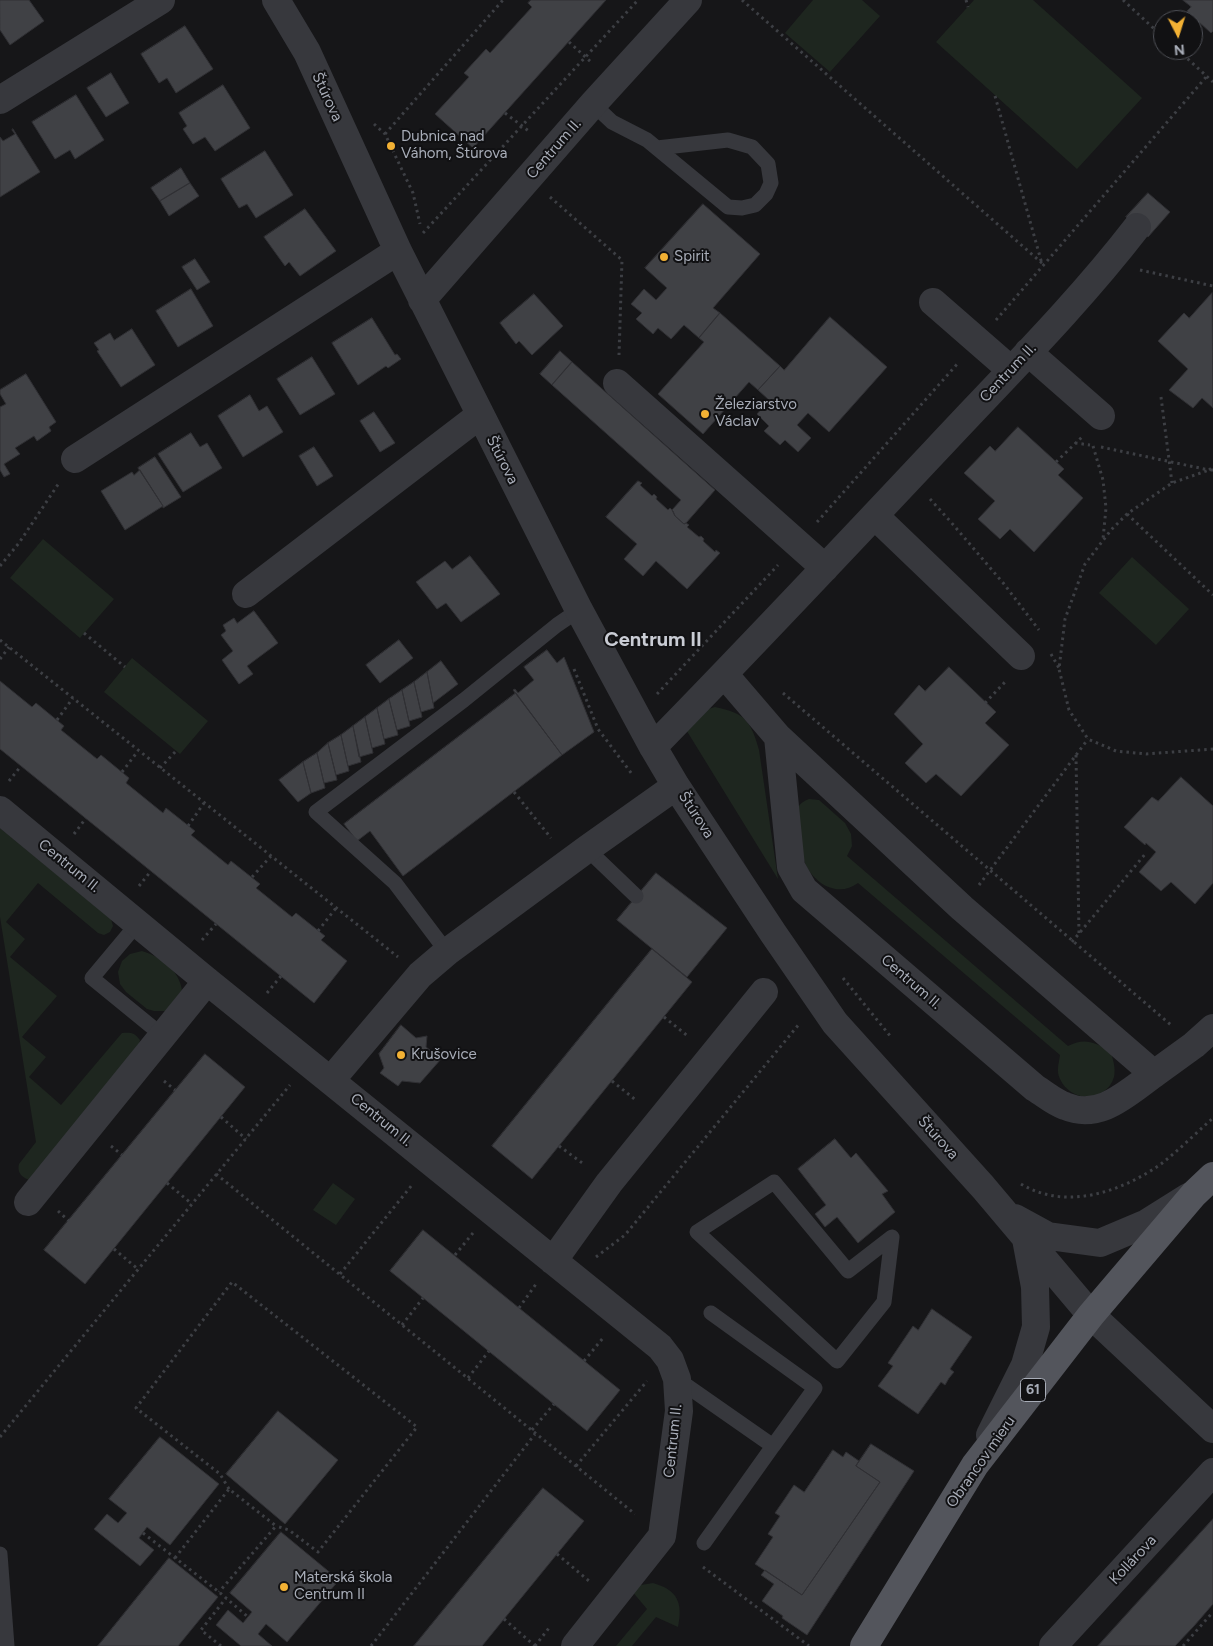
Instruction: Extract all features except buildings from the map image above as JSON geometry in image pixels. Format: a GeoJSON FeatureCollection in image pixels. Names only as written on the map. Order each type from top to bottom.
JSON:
{"type":"FeatureCollection","features":[{"type":"Feature","properties":{"kind":"main road","name":"Obrancov mieru"},"geometry":{"type":"LineString","coordinates":[[864,1646],[975,1465],[1090,1315],[1203,1185]]}},
{"type":"Feature","properties":{"kind":"street"},"geometry":{"type":"LineString","coordinates":[[0,100],[161,0]]}},
{"type":"Feature","properties":{"kind":"street","name":"Štúrova"},"geometry":{"type":"LineString","coordinates":[[276,0],[306,52],[422,300],[579,610],[676,786],[835,1023],[1004,1212],[1090,1315]]}},
{"type":"Feature","properties":{"kind":"street","name":"Centrum II."},"geometry":{"type":"LineString","coordinates":[[422,300],[593,104],[688,0]]}},
{"type":"Feature","properties":{"kind":"street","name":"Centrum II."},"geometry":{"type":"LineString","coordinates":[[653,747],[875,516],[1020,361],[1109,263],[1137,227]]}},
{"type":"Feature","properties":{"kind":"street"},"geometry":{"type":"LineString","coordinates":[[75,459],[400,255]]}},
{"type":"Feature","properties":{"kind":"street"},"geometry":{"type":"LineString","coordinates":[[933,302],[978,341],[1020,361],[1101,416]]}},
{"type":"Feature","properties":{"kind":"street"},"geometry":{"type":"LineString","coordinates":[[618,383],[825,568]]}},
{"type":"Feature","properties":{"kind":"street"},"geometry":{"type":"LineString","coordinates":[[246,594],[480,415]]}},
{"type":"Feature","properties":{"kind":"street"},"geometry":{"type":"LineString","coordinates":[[875,516],[1021,656]]}},
{"type":"Feature","properties":{"kind":"street"},"geometry":{"type":"LineString","coordinates":[[724,674],[778,737],[962,908],[1154,1074]]}},
{"type":"Feature","properties":{"kind":"street","name":"Centrum II."},"geometry":{"type":"LineString","coordinates":[[778,737],[791,866],[804,890],[1035,1088],[1064,1106],[1082,1111],[1109,1106],[1204,1036]]}},
{"type":"Feature","properties":{"kind":"street"},"geometry":{"type":"LineString","coordinates":[[331,1080],[420,975],[447,952],[676,786]]}},
{"type":"Feature","properties":{"kind":"street","name":"Centrum II."},"geometry":{"type":"LineString","coordinates":[[2,799],[138,923],[207,981],[660,1347],[670,1360],[664,1377],[679,1411],[662,1536]]}},
{"type":"Feature","properties":{"kind":"street"},"geometry":{"type":"LineString","coordinates":[[28,1202],[207,981]]}},
{"type":"Feature","properties":{"kind":"street"},"geometry":{"type":"LineString","coordinates":[[553,1261],[609,1183],[764,992]]}},
{"type":"Feature","properties":{"kind":"street"},"geometry":{"type":"LineString","coordinates":[[1004,1212],[1048,1236],[1100,1242],[1145,1224],[1203,1185]]}},
{"type":"Feature","properties":{"kind":"street"},"geometry":{"type":"LineString","coordinates":[[975,1465],[1025,1364],[1036,1327],[1035,1287],[1025,1238]]}},
{"type":"Feature","properties":{"kind":"street"},"geometry":{"type":"LineString","coordinates":[[1090,1315],[1213,1429]]}},
{"type":"Feature","properties":{"kind":"street","name":"Kollárova"},"geometry":{"type":"LineString","coordinates":[[1053,1646],[1213,1472]]}},
{"type":"Feature","properties":{"kind":"street"},"geometry":{"type":"LineString","coordinates":[[575,1646],[662,1536]]}},
{"type":"Feature","properties":{"kind":"lane"},"geometry":{"type":"LineString","coordinates":[[593,104],[612,122],[647,140],[728,207],[742,208],[755,205],[766,194],[771,183],[768,164],[752,147],[728,140],[657,148]]}},
{"type":"Feature","properties":{"kind":"lane"},"geometry":{"type":"LineString","coordinates":[[447,952],[394,883],[316,812],[464,700],[557,625],[579,610]]}},
{"type":"Feature","properties":{"kind":"lane"},"geometry":{"type":"LineString","coordinates":[[587,849],[636,896]]}},
{"type":"Feature","properties":{"kind":"lane"},"geometry":{"type":"LineString","coordinates":[[138,923],[92,978],[163,1036]]}},
{"type":"Feature","properties":{"kind":"lane"},"geometry":{"type":"LineString","coordinates":[[774,1182],[848,1271],[892,1237],[884,1302],[837,1361],[697,1232],[774,1182]]}},
{"type":"Feature","properties":{"kind":"lane"},"geometry":{"type":"LineString","coordinates":[[704,1543],[814,1388],[711,1313]]}},
{"type":"Feature","properties":{"kind":"lane"},"geometry":{"type":"LineString","coordinates":[[664,1377],[773,1446]]}},
{"type":"Feature","properties":{"kind":"lane"},"geometry":{"type":"LineString","coordinates":[[0,1554],[8,1646]]}},
{"type":"Feature","properties":{"kind":"path"},"geometry":{"type":"LineString","coordinates":[[385,134],[503,0]]}},
{"type":"Feature","properties":{"kind":"path"},"geometry":{"type":"LineString","coordinates":[[400,255],[423,234],[638,0]]}},
{"type":"Feature","properties":{"kind":"path"},"geometry":{"type":"LineString","coordinates":[[742,0],[1043,264]]}},
{"type":"Feature","properties":{"kind":"path"},"geometry":{"type":"LineString","coordinates":[[966,0],[968,7]]}},
{"type":"Feature","properties":{"kind":"path"},"geometry":{"type":"LineString","coordinates":[[1123,0],[1153,28]]}},
{"type":"Feature","properties":{"kind":"path"},"geometry":{"type":"LineString","coordinates":[[1189,60],[1213,82]]}},
{"type":"Feature","properties":{"kind":"path"},"geometry":{"type":"LineString","coordinates":[[636,716],[798,544],[978,341],[1206,76]]}},
{"type":"Feature","properties":{"kind":"path"},"geometry":{"type":"LineString","coordinates":[[995,96],[1043,264]]}},
{"type":"Feature","properties":{"kind":"path"},"geometry":{"type":"LineString","coordinates":[[529,178],[622,260],[618,383]]}},
{"type":"Feature","properties":{"kind":"path"},"geometry":{"type":"LineString","coordinates":[[1109,263],[1213,286]]}},
{"type":"Feature","properties":{"kind":"path"},"geometry":{"type":"LineString","coordinates":[[1161,397],[1172,483]]}},
{"type":"Feature","properties":{"kind":"path"},"geometry":{"type":"LineString","coordinates":[[1075,443],[1212,469]]}},
{"type":"Feature","properties":{"kind":"path"},"geometry":{"type":"LineString","coordinates":[[1092,446],[1103,480],[1106,508],[1103,540]]}},
{"type":"Feature","properties":{"kind":"path"},"geometry":{"type":"LineString","coordinates":[[0,566],[19,542],[75,459]]}},
{"type":"Feature","properties":{"kind":"path"},"geometry":{"type":"LineString","coordinates":[[1059,669],[1065,619],[1084,564],[1127,514],[1172,483],[1212,469]]}},
{"type":"Feature","properties":{"kind":"path"},"geometry":{"type":"LineString","coordinates":[[910,478],[1004,584],[1042,636]]}},
{"type":"Feature","properties":{"kind":"path"},"geometry":{"type":"LineString","coordinates":[[1127,514],[1213,595]]}},
{"type":"Feature","properties":{"kind":"path"},"geometry":{"type":"LineString","coordinates":[[84,633],[125,667]]}},
{"type":"Feature","properties":{"kind":"path"},"geometry":{"type":"LineString","coordinates":[[0,640],[420,975]]}},
{"type":"Feature","properties":{"kind":"path"},"geometry":{"type":"LineString","coordinates":[[0,658],[9,647]]}},
{"type":"Feature","properties":{"kind":"path"},"geometry":{"type":"LineString","coordinates":[[1051,652],[1059,669],[1069,710],[1088,739],[1116,751],[1146,754],[1213,749]]}},
{"type":"Feature","properties":{"kind":"path"},"geometry":{"type":"LineString","coordinates":[[574,668],[598,729],[634,777]]}},
{"type":"Feature","properties":{"kind":"path"},"geometry":{"type":"LineString","coordinates":[[778,690],[1072,942],[1204,1036]]}},
{"type":"Feature","properties":{"kind":"path"},"geometry":{"type":"LineString","coordinates":[[57,720],[73,698]]}},
{"type":"Feature","properties":{"kind":"path"},"geometry":{"type":"LineString","coordinates":[[962,908],[1088,739]]}},
{"type":"Feature","properties":{"kind":"path"},"geometry":{"type":"LineString","coordinates":[[122,772],[138,751]]}},
{"type":"Feature","properties":{"kind":"path"},"geometry":{"type":"LineString","coordinates":[[160,768],[176,751]]}},
{"type":"Feature","properties":{"kind":"path"},"geometry":{"type":"LineString","coordinates":[[1076,755],[1079,934]]}},
{"type":"Feature","properties":{"kind":"path"},"geometry":{"type":"LineString","coordinates":[[2,799],[21,766]]}},
{"type":"Feature","properties":{"kind":"path"},"geometry":{"type":"LineString","coordinates":[[514,792],[551,839]]}},
{"type":"Feature","properties":{"kind":"path"},"geometry":{"type":"LineString","coordinates":[[188,826],[204,803]]}},
{"type":"Feature","properties":{"kind":"path"},"geometry":{"type":"LineString","coordinates":[[68,841],[86,818]]}},
{"type":"Feature","properties":{"kind":"path"},"geometry":{"type":"LineString","coordinates":[[1072,942],[1146,853]]}},
{"type":"Feature","properties":{"kind":"path"},"geometry":{"type":"LineString","coordinates":[[252,878],[271,856]]}},
{"type":"Feature","properties":{"kind":"path"},"geometry":{"type":"LineString","coordinates":[[138,886],[151,871]]}},
{"type":"Feature","properties":{"kind":"path"},"geometry":{"type":"LineString","coordinates":[[318,931],[336,908]]}},
{"type":"Feature","properties":{"kind":"path"},"geometry":{"type":"LineString","coordinates":[[201,941],[216,924]]}},
{"type":"Feature","properties":{"kind":"path"},"geometry":{"type":"LineString","coordinates":[[592,1261],[625,1235],[819,1000]]}},
{"type":"Feature","properties":{"kind":"path"},"geometry":{"type":"LineString","coordinates":[[221,1117],[246,1138]]}},
{"type":"Feature","properties":{"kind":"path"},"geometry":{"type":"LineString","coordinates":[[340,1274],[431,1161]]}},
{"type":"Feature","properties":{"kind":"path"},"geometry":{"type":"LineString","coordinates":[[216,1174],[662,1536]]}},
{"type":"Feature","properties":{"kind":"path"},"geometry":{"type":"LineString","coordinates":[[167,1183],[192,1204]]}},
{"type":"Feature","properties":{"kind":"path"},"geometry":{"type":"LineString","coordinates":[[114,1249],[139,1270]]}},
{"type":"Feature","properties":{"kind":"path"},"geometry":{"type":"LineString","coordinates":[[232,1282],[417,1426],[318,1552],[289,1530],[276,1526],[228,1489],[220,1474],[136,1408],[232,1282]]}},
{"type":"Feature","properties":{"kind":"path"},"geometry":{"type":"LineString","coordinates":[[402,1325],[423,1298]]}},
{"type":"Feature","properties":{"kind":"path"},"geometry":{"type":"LineString","coordinates":[[468,1378],[489,1351]]}},
{"type":"Feature","properties":{"kind":"path"},"geometry":{"type":"LineString","coordinates":[[576,1466],[664,1377]]}},
{"type":"Feature","properties":{"kind":"path"},"geometry":{"type":"LineString","coordinates":[[532,1430],[554,1404]]}},
{"type":"Feature","properties":{"kind":"path"},"geometry":{"type":"LineString","coordinates":[[371,1646],[536,1434]]}},
{"type":"Feature","properties":{"kind":"path"},"geometry":{"type":"LineString","coordinates":[[175,1558],[228,1489]]}},
{"type":"Feature","properties":{"kind":"path"},"geometry":{"type":"LineString","coordinates":[[219,1592],[276,1526]]}},
{"type":"Feature","properties":{"kind":"path"},"geometry":{"type":"LineString","coordinates":[[143,1533],[248,1617]]}},
{"type":"Feature","properties":{"kind":"path"},"geometry":{"type":"LineString","coordinates":[[557,1554],[612,1599]]}},
{"type":"Feature","properties":{"kind":"path"},"geometry":{"type":"LineString","coordinates":[[701,1565],[809,1646]]}},
{"type":"Feature","properties":{"kind":"path"},"geometry":{"type":"LineString","coordinates":[[221,1646],[201,1630],[226,1598]]}},
{"type":"Feature","properties":{"kind":"path"},"geometry":{"type":"LineString","coordinates":[[1183,1646],[1213,1612]]}},
{"type":"Feature","properties":{"kind":"path"},"geometry":{"type":"LineString","coordinates":[[504,1619],[535,1646]]}},
{"type":"Feature","properties":{"kind":"shaded area"},"geometry":{"type":"Polygon","coordinates":[[[813,0],[862,0],[880,16],[830,72],[785,33],[813,0]]]}},
{"type":"Feature","properties":{"kind":"shaded area"},"geometry":{"type":"Polygon","coordinates":[[[974,0],[1033,0],[1142,98],[1077,169],[936,42],[974,0]]]}},
{"type":"Feature","properties":{"kind":"shaded area"},"geometry":{"type":"Polygon","coordinates":[[[43,539],[114,599],[80,638],[10,578],[43,539]]]}},
{"type":"Feature","properties":{"kind":"shaded area"},"geometry":{"type":"Polygon","coordinates":[[[1132,557],[1189,609],[1156,645],[1099,593],[1132,557]]]}},
{"type":"Feature","properties":{"kind":"shaded area"},"geometry":{"type":"Polygon","coordinates":[[[132,658],[208,721],[180,754],[104,692],[132,658]]]}},
{"type":"Feature","properties":{"kind":"shaded area"},"geometry":{"type":"Polygon","coordinates":[[[715,707],[733,712],[745,720],[756,740],[778,879],[685,728],[702,711],[715,707]]]}},
{"type":"Feature","properties":{"kind":"shaded area"},"geometry":{"type":"Polygon","coordinates":[[[809,799],[819,800],[845,823],[851,834],[852,846],[847,856],[1068,1046],[1085,1041],[1110,1050],[1115,1070],[1110,1086],[1104,1092],[1088,1097],[1072,1092],[1065,1087],[1058,1073],[1060,1055],[858,883],[843,889],[835,889],[820,883],[809,871],[801,848],[797,811],[802,802],[809,799]]]}},
{"type":"Feature","properties":{"kind":"shaded area"},"geometry":{"type":"Polygon","coordinates":[[[0,828],[111,919],[113,926],[110,932],[104,935],[98,933],[38,883],[6,922],[25,939],[10,957],[57,996],[22,1037],[46,1057],[29,1077],[61,1105],[122,1033],[132,1034],[140,1040],[137,1051],[29,1180],[20,1174],[19,1164],[36,1142],[0,917],[0,828]]]}},
{"type":"Feature","properties":{"kind":"shaded area"},"geometry":{"type":"Polygon","coordinates":[[[142,951],[168,965],[180,983],[182,990],[166,1011],[147,1009],[126,992],[120,984],[118,972],[122,961],[130,954],[142,951]]]}},
{"type":"Feature","properties":{"kind":"shaded area"},"geometry":{"type":"Polygon","coordinates":[[[333,1183],[355,1199],[336,1225],[313,1210],[333,1183]]]}},
{"type":"Feature","properties":{"kind":"shaded area"},"geometry":{"type":"Polygon","coordinates":[[[653,1583],[668,1589],[677,1599],[680,1611],[678,1627],[656,1617],[632,1646],[616,1646],[647,1609],[631,1590],[641,1585],[653,1583]]]}},
{"type":"Feature","properties":{"kind":"place","name":"Dubnica nad Váhom, Štúrova"},"geometry":{"type":"Point","coordinates":[391,146]}},
{"type":"Feature","properties":{"kind":"place","name":"Spirit"},"geometry":{"type":"Point","coordinates":[664,257]}},
{"type":"Feature","properties":{"kind":"place","name":"Železiarstvo Václav"},"geometry":{"type":"Point","coordinates":[705,414]}},
{"type":"Feature","properties":{"kind":"place","name":"Krušovice"},"geometry":{"type":"Point","coordinates":[401,1055]}},
{"type":"Feature","properties":{"kind":"place","name":"Materská škola Centrum II"},"geometry":{"type":"Point","coordinates":[284,1587]}},
{"type":"Feature","properties":{"kind":"district","name":"Centrum II"},"geometry":{"type":"Point","coordinates":[653,640]}}]}
